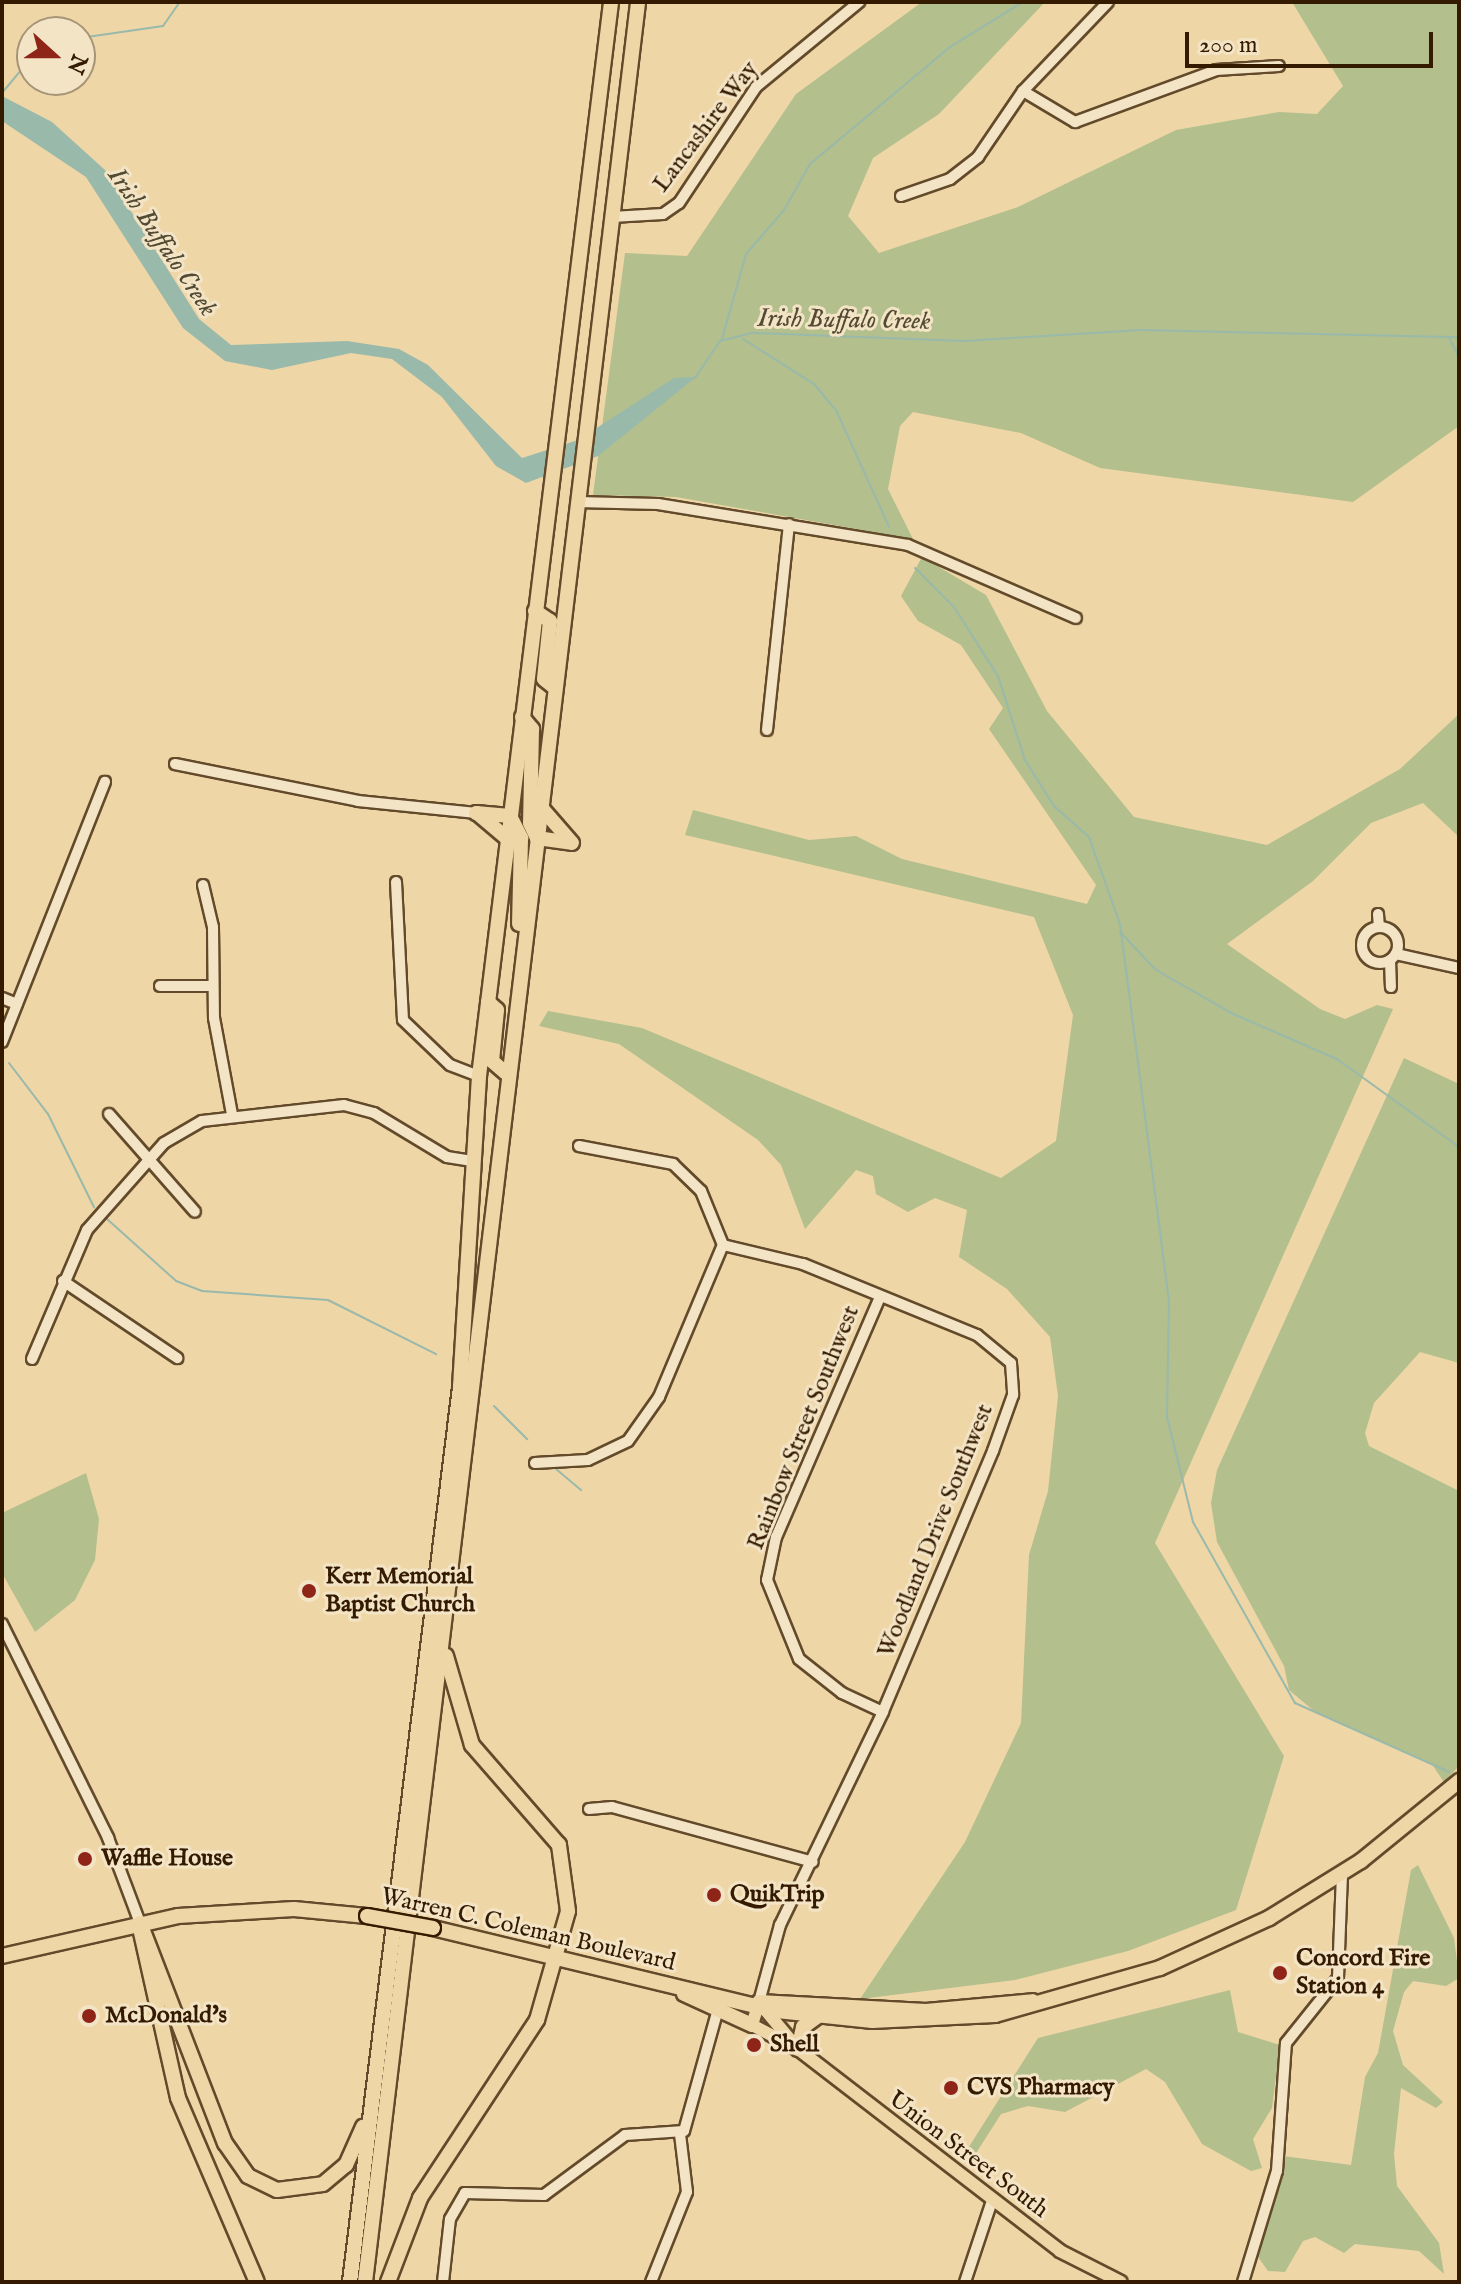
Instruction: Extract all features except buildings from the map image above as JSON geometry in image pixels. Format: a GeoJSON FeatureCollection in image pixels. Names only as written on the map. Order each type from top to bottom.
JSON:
{"type":"FeatureCollection","features":[{"type":"Feature","properties":{"kind":"highway"},"geometry":{"type":"LineString","coordinates":[[350,2282],[458,1399],[471,1161],[479,1076],[611,2]]}},
{"type":"Feature","properties":{"kind":"highway"},"geometry":{"type":"LineString","coordinates":[[365,2282],[444,1636],[506,1073],[638,2]]}},
{"type":"Feature","properties":{"kind":"highway"},"geometry":{"type":"LineString","coordinates":[[535,611],[550,621],[544,679],[554,687]]}},
{"type":"Feature","properties":{"kind":"highway"},"geometry":{"type":"LineString","coordinates":[[522,717],[532,729],[528,813],[537,838]]}},
{"type":"Feature","properties":{"kind":"highway"},"geometry":{"type":"LineString","coordinates":[[537,838],[572,843],[539,805]]}},
{"type":"Feature","properties":{"kind":"highway"},"geometry":{"type":"LineString","coordinates":[[476,813],[510,816]]}},
{"type":"Feature","properties":{"kind":"highway"},"geometry":{"type":"LineString","coordinates":[[476,813],[507,838]]}},
{"type":"Feature","properties":{"kind":"highway"},"geometry":{"type":"LineString","coordinates":[[510,816],[521,838],[515,921],[524,928]]}},
{"type":"Feature","properties":{"kind":"highway"},"geometry":{"type":"LineString","coordinates":[[488,1002],[497,1010],[492,1061],[506,1073]]}},
{"type":"Feature","properties":{"kind":"highway"},"geometry":{"type":"LineString","coordinates":[[388,2282],[420,2198],[529,2037],[558,1960],[569,1888],[559,1845],[472,1745],[453,1697],[444,1636]]}},
{"type":"Feature","properties":{"kind":"highway","name":"Warren C. Coleman Boulevard"},"geometry":{"type":"LineString","coordinates":[[2,1956],[140,1923],[250,1910],[367,1916],[433,1928],[658,1983],[818,2016],[959,2020],[1036,2003],[1160,1968],[1342,1874],[1459,1781]]}},
{"type":"Feature","properties":{"kind":"highway"},"geometry":{"type":"LineString","coordinates":[[140,1923],[225,2143],[248,2176],[293,2192],[335,2177],[356,2148],[374,2093]]}},
{"type":"Feature","properties":{"kind":"highway"},"geometry":{"type":"LineString","coordinates":[[140,1923],[141,1955],[178,2098],[257,2282]]}},
{"type":"Feature","properties":{"kind":"highway"},"geometry":{"type":"LineString","coordinates":[[658,1983],[752,2025]]}},
{"type":"Feature","properties":{"kind":"highway","name":"Warren C. Coleman Boulevard"},"geometry":{"type":"LineString","coordinates":[[759,2002],[926,2011],[1036,2003]]}},
{"type":"Feature","properties":{"kind":"highway"},"geometry":{"type":"LineString","coordinates":[[798,2049],[803,2027],[818,2016]]}},
{"type":"Feature","properties":{"kind":"main road"},"geometry":{"type":"LineString","coordinates":[[752,2025],[759,2002]]}},
{"type":"Feature","properties":{"kind":"main road","name":"Union Street South"},"geometry":{"type":"LineString","coordinates":[[759,2002],[798,2049]]}},
{"type":"Feature","properties":{"kind":"main road","name":"Union Street South"},"geometry":{"type":"LineString","coordinates":[[752,2025],[798,2049],[1060,2251],[1121,2282]]}},
{"type":"Feature","properties":{"kind":"street","name":"Lancashire Way"},"geometry":{"type":"LineString","coordinates":[[612,217],[663,214],[679,203],[756,87],[859,2]]}},
{"type":"Feature","properties":{"kind":"street"},"geometry":{"type":"LineString","coordinates":[[901,196],[950,179],[978,157],[1023,91],[1108,2]]}},
{"type":"Feature","properties":{"kind":"street"},"geometry":{"type":"LineString","coordinates":[[1023,91],[1075,122],[1216,70],[1279,66]]}},
{"type":"Feature","properties":{"kind":"street"},"geometry":{"type":"LineString","coordinates":[[577,502],[658,504],[908,545],[1076,618]]}},
{"type":"Feature","properties":{"kind":"street"},"geometry":{"type":"LineString","coordinates":[[767,730],[789,524]]}},
{"type":"Feature","properties":{"kind":"street"},"geometry":{"type":"LineString","coordinates":[[175,764],[358,801],[476,813]]}},
{"type":"Feature","properties":{"kind":"street"},"geometry":{"type":"LineString","coordinates":[[2,1042],[105,782]]}},
{"type":"Feature","properties":{"kind":"street"},"geometry":{"type":"LineString","coordinates":[[396,882],[403,1020],[450,1065],[479,1076]]}},
{"type":"Feature","properties":{"kind":"street"},"geometry":{"type":"LineString","coordinates":[[203,885],[212,912],[212,986],[232,1114]]}},
{"type":"Feature","properties":{"kind":"street"},"geometry":{"type":"LineString","coordinates":[[1378,914],[1379,927]]}},
{"type":"Feature","properties":{"kind":"street"},"geometry":{"type":"LineString","coordinates":[[1379,927],[1396,936],[1391,987]]}},
{"type":"Feature","properties":{"kind":"street"},"geometry":{"type":"LineString","coordinates":[[1379,927],[1367,933],[1363,950],[1374,962],[1393,957],[1459,968]]}},
{"type":"Feature","properties":{"kind":"street"},"geometry":{"type":"LineString","coordinates":[[160,986],[212,986]]}},
{"type":"Feature","properties":{"kind":"street"},"geometry":{"type":"LineString","coordinates":[[2,998],[17,1004]]}},
{"type":"Feature","properties":{"kind":"street"},"geometry":{"type":"LineString","coordinates":[[32,1359],[87,1230],[149,1159],[179,1132],[232,1114],[358,1108],[447,1157],[471,1161]]}},
{"type":"Feature","properties":{"kind":"street"},"geometry":{"type":"LineString","coordinates":[[109,1114],[195,1212]]}},
{"type":"Feature","properties":{"kind":"street"},"geometry":{"type":"LineString","coordinates":[[535,1463],[588,1460],[628,1441],[659,1397],[723,1245],[701,1191],[673,1164],[579,1146]]}},
{"type":"Feature","properties":{"kind":"street","name":"Woodland Drive Southwest"},"geometry":{"type":"LineString","coordinates":[[723,1245],[803,1264],[993,1344],[1011,1363],[1014,1383],[993,1451],[883,1712],[775,1937],[759,2002]]}},
{"type":"Feature","properties":{"kind":"street"},"geometry":{"type":"LineString","coordinates":[[63,1281],[177,1358]]}},
{"type":"Feature","properties":{"kind":"street","name":"Rainbow Street Southwest"},"geometry":{"type":"LineString","coordinates":[[880,1297],[776,1537],[767,1580],[799,1659],[842,1693],[883,1712]]}},
{"type":"Feature","properties":{"kind":"street"},"geometry":{"type":"LineString","coordinates":[[2,1624],[108,1838],[140,1923]]}},
{"type":"Feature","properties":{"kind":"street"},"geometry":{"type":"LineString","coordinates":[[589,1809],[612,1807],[813,1862]]}},
{"type":"Feature","properties":{"kind":"street"},"geometry":{"type":"LineString","coordinates":[[1243,2282],[1277,2171],[1286,2043],[1338,1978],[1342,1874]]}},
{"type":"Feature","properties":{"kind":"street"},"geometry":{"type":"LineString","coordinates":[[651,2282],[687,2192],[680,2134],[718,2009]]}},
{"type":"Feature","properties":{"kind":"street"},"geometry":{"type":"LineString","coordinates":[[443,2282],[450,2219],[465,2193],[544,2195],[625,2135],[680,2134]]}},
{"type":"Feature","properties":{"kind":"street"},"geometry":{"type":"LineString","coordinates":[[965,2282],[992,2201]]}},
{"type":"Feature","properties":{"kind":"green space"},"geometry":{"type":"Polygon","coordinates":[[[922,2],[1045,2],[939,114],[873,158],[848,216],[879,253],[1018,207],[1176,130],[1279,112],[1317,114],[1343,86],[1292,2],[1459,2],[1459,426],[1353,502],[1100,468],[1021,433],[913,412],[900,426],[888,489],[913,539],[676,497],[593,495],[625,253],[687,256],[796,94],[922,2]]]}},
{"type":"Feature","properties":{"kind":"green space"},"geometry":{"type":"Polygon","coordinates":[[[922,557],[986,595],[1047,711],[1134,817],[1267,845],[1400,769],[1459,714],[1459,837],[1423,803],[1371,823],[1313,881],[1227,944],[1320,1009],[1345,1019],[1377,1005],[1393,1009],[1155,1543],[1284,1756],[1236,1910],[1128,1951],[1015,1980],[860,1999],[965,1842],[1021,1723],[1029,1555],[1048,1491],[1058,1396],[1050,1337],[1007,1289],[959,1257],[967,1210],[935,1198],[908,1212],[876,1194],[873,1176],[856,1170],[805,1229],[781,1165],[758,1140],[619,1044],[539,1026],[548,1011],[642,1028],[1001,1178],[1056,1141],[1073,1015],[1034,917],[685,835],[693,810],[809,840],[856,836],[902,859],[1087,904],[1096,885],[989,729],[1003,708],[961,645],[918,621],[901,596],[922,557]]]}},
{"type":"Feature","properties":{"kind":"green space"},"geometry":{"type":"Polygon","coordinates":[[[1404,1058],[1459,1084],[1459,1363],[1420,1352],[1374,1403],[1365,1433],[1369,1446],[1459,1491],[1459,1766],[1444,1782],[1431,1763],[1314,1711],[1289,1690],[1284,1666],[1217,1542],[1211,1503],[1217,1470],[1404,1058]]]}},
{"type":"Feature","properties":{"kind":"green space"},"geometry":{"type":"Polygon","coordinates":[[[86,1473],[99,1519],[95,1560],[75,1600],[35,1632],[2,1573],[2,1513],[86,1473]]]}},
{"type":"Feature","properties":{"kind":"green space"},"geometry":{"type":"Polygon","coordinates":[[[1418,1865],[1454,1938],[1459,1978],[1446,1986],[1413,1981],[1404,1992],[1393,2031],[1403,2065],[1443,2102],[1436,2108],[1401,2088],[1394,2154],[1397,2186],[1439,2243],[1444,2274],[1419,2251],[1355,2244],[1344,2253],[1315,2237],[1303,2241],[1285,2272],[1268,2271],[1258,2257],[1283,2156],[1351,2165],[1365,2077],[1378,2053],[1411,1870],[1418,1865]]]}},
{"type":"Feature","properties":{"kind":"green space"},"geometry":{"type":"Polygon","coordinates":[[[1230,1990],[1238,2032],[1280,2045],[1272,2108],[1253,2139],[1262,2168],[1251,2171],[1202,2144],[1165,2082],[1146,2069],[1065,2112],[1028,2106],[1001,2114],[971,2161],[965,2153],[1038,2038],[1230,1990]]]}},
{"type":"Feature","properties":{"kind":"shaded area"},"geometry":{"type":"Polygon","coordinates":[[[2,96],[52,122],[105,170],[199,319],[231,345],[347,341],[399,349],[428,365],[522,458],[578,440],[674,378],[696,377],[598,456],[526,483],[496,466],[442,397],[392,359],[351,353],[272,370],[225,361],[183,328],[86,177],[2,121],[2,96]]]}},
{"type":"Feature","properties":{"kind":"waterway"},"geometry":{"type":"LineString","coordinates":[[96,36],[163,26],[180,2]]}},
{"type":"Feature","properties":{"kind":"waterway"},"geometry":{"type":"LineString","coordinates":[[722,339],[746,254],[784,210],[810,164],[950,47],[1023,2]]}},
{"type":"Feature","properties":{"kind":"waterway"},"geometry":{"type":"LineString","coordinates":[[2,93],[16,76]]}},
{"type":"Feature","properties":{"kind":"waterway","name":"Irish Buffalo Creek"},"geometry":{"type":"LineString","coordinates":[[695,378],[720,341],[753,333],[964,341],[1141,330],[1459,337]]}},
{"type":"Feature","properties":{"kind":"waterway"},"geometry":{"type":"LineString","coordinates":[[1448,336],[1459,357]]}},
{"type":"Feature","properties":{"kind":"waterway"},"geometry":{"type":"LineString","coordinates":[[743,339],[814,384],[836,410],[889,527]]}},
{"type":"Feature","properties":{"kind":"waterway"},"geometry":{"type":"LineString","coordinates":[[915,568],[954,607],[998,676],[1025,760],[1054,806],[1089,837],[1120,924],[1169,1299],[1167,1417],[1193,1522],[1295,1703],[1449,1772]]}},
{"type":"Feature","properties":{"kind":"waterway"},"geometry":{"type":"LineString","coordinates":[[1120,932],[1156,970],[1231,1013],[1337,1059],[1459,1147]]}},
{"type":"Feature","properties":{"kind":"waterway"},"geometry":{"type":"LineString","coordinates":[[9,1063],[48,1114],[94,1207]]}},
{"type":"Feature","properties":{"kind":"waterway"},"geometry":{"type":"LineString","coordinates":[[107,1219],[176,1281],[202,1291],[328,1300],[436,1354]]}},
{"type":"Feature","properties":{"kind":"waterway"},"geometry":{"type":"LineString","coordinates":[[494,1406],[527,1439]]}},
{"type":"Feature","properties":{"kind":"waterway"},"geometry":{"type":"LineString","coordinates":[[556,1469],[581,1490]]}},
{"type":"Feature","properties":{"kind":"place","name":"Kerr Memorial Baptist Church"},"geometry":{"type":"Point","coordinates":[309,1591]}},
{"type":"Feature","properties":{"kind":"place","name":"Waffle House"},"geometry":{"type":"Point","coordinates":[85,1859]}},
{"type":"Feature","properties":{"kind":"place","name":"QuikTrip"},"geometry":{"type":"Point","coordinates":[714,1895]}},
{"type":"Feature","properties":{"kind":"place","name":"Concord Fire Station 4"},"geometry":{"type":"Point","coordinates":[1280,1973]}},
{"type":"Feature","properties":{"kind":"place","name":"McDonald's"},"geometry":{"type":"Point","coordinates":[89,2016]}},
{"type":"Feature","properties":{"kind":"place","name":"Shell"},"geometry":{"type":"Point","coordinates":[754,2045]}},
{"type":"Feature","properties":{"kind":"place","name":"CVS Pharmacy"},"geometry":{"type":"Point","coordinates":[951,2088]}}]}
